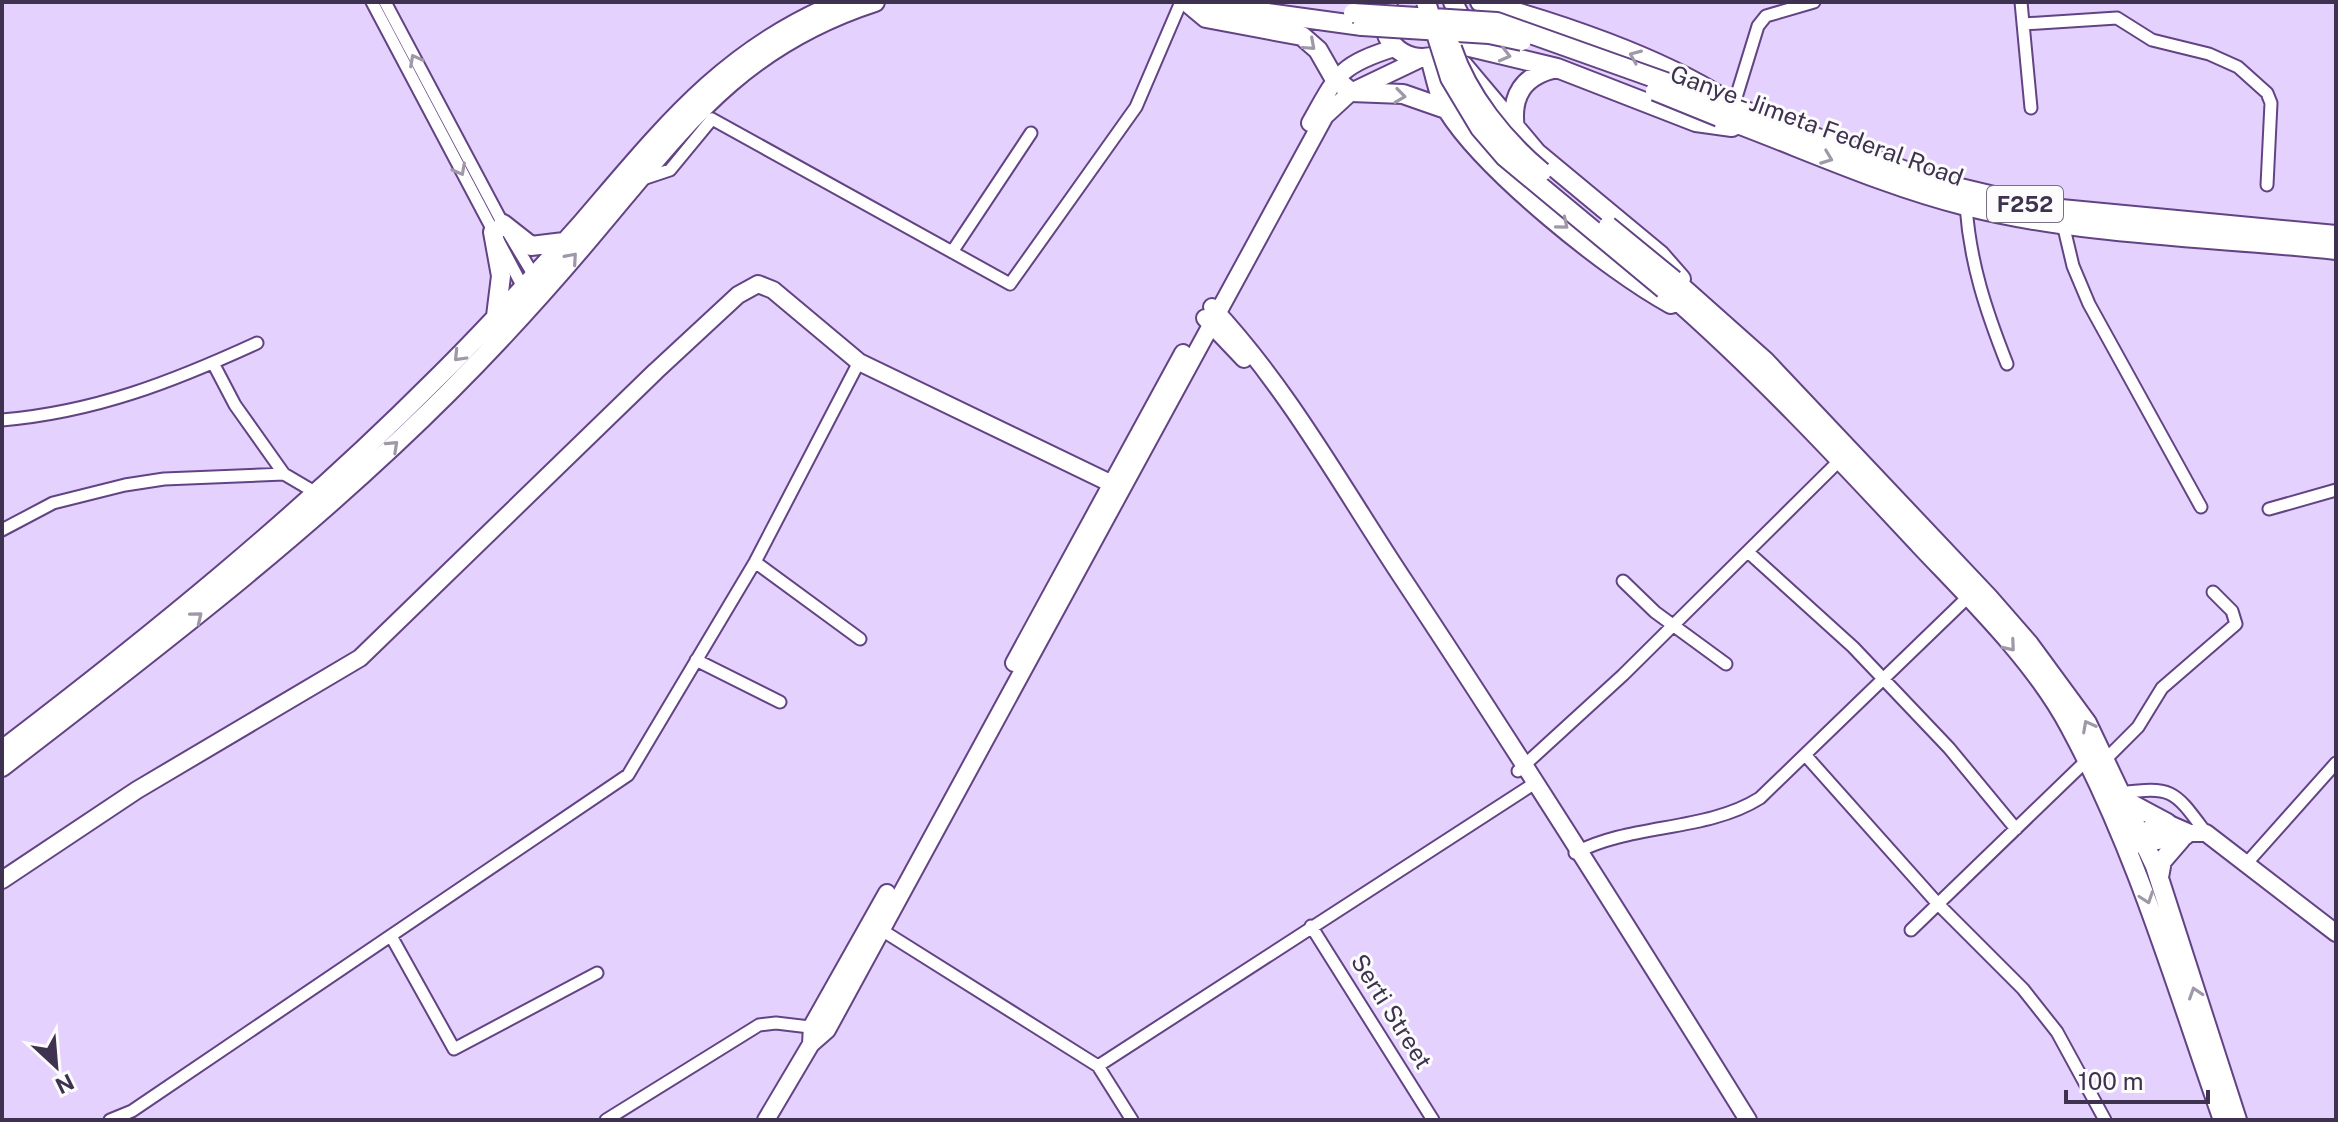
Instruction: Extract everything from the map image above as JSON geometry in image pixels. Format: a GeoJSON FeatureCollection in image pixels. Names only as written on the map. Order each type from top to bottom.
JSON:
{"type":"FeatureCollection","features":[{"type":"Feature","properties":{"kind":"main road"},"geometry":{"type":"LineString","coordinates":[[2,750],[136,647],[318,494],[495,317],[533,289],[564,242],[656,134],[707,82],[758,46],[841,2]]}},
{"type":"Feature","properties":{"kind":"main road"},"geometry":{"type":"LineString","coordinates":[[2,767],[175,635],[330,504],[448,393],[533,289],[697,110],[740,74],[810,30],[875,2]]}},
{"type":"Feature","properties":{"kind":"main road"},"geometry":{"type":"LineString","coordinates":[[1185,2],[1358,20]]}},
{"type":"Feature","properties":{"kind":"main road"},"geometry":{"type":"LineString","coordinates":[[1185,2],[1206,18],[1302,36],[1318,50],[1334,78],[1351,92],[1403,94],[1446,109]]}},
{"type":"Feature","properties":{"kind":"main road"},"geometry":{"type":"LineString","coordinates":[[1263,2],[1358,20]]}},
{"type":"Feature","properties":{"kind":"main road"},"geometry":{"type":"LineString","coordinates":[[1388,2],[1383,24],[1394,48],[1425,58],[1451,45],[1557,68],[1696,122],[1755,130]]}},
{"type":"Feature","properties":{"kind":"main road"},"geometry":{"type":"LineString","coordinates":[[1426,2],[1450,78],[1480,128],[1505,157],[1669,284]]}},
{"type":"Feature","properties":{"kind":"main road"},"geometry":{"type":"LineString","coordinates":[[1437,2],[1457,64],[1504,137],[1698,309],[1765,361],[2009,620],[2087,723],[2095,761],[2134,840],[2159,877],[2237,1120]]}},
{"type":"Feature","properties":{"kind":"main road"},"geometry":{"type":"LineString","coordinates":[[1451,45],[1460,16],[1453,2]]}},
{"type":"Feature","properties":{"kind":"main road"},"geometry":{"type":"LineString","coordinates":[[1480,2],[1502,5],[1621,50],[1699,83],[1726,106]]}},
{"type":"Feature","properties":{"kind":"main road","name":"Ganye - Jimeta Federal Road"},"geometry":{"type":"LineString","coordinates":[[1358,20],[1497,22],[1912,174],[2040,207],[2336,235]]}},
{"type":"Feature","properties":{"kind":"main road"},"geometry":{"type":"LineString","coordinates":[[1451,45],[1537,153],[1660,255],[1698,309],[1968,597],[2047,692],[2122,796],[2167,823]]}},
{"type":"Feature","properties":{"kind":"main road"},"geometry":{"type":"LineString","coordinates":[[1425,58],[1446,109],[1489,161],[1637,285],[1698,309]]}},
{"type":"Feature","properties":{"kind":"main road"},"geometry":{"type":"LineString","coordinates":[[1515,129],[1512,107],[1522,88],[1541,72],[1557,68]]}},
{"type":"Feature","properties":{"kind":"main road","name":"Ganye - Jimeta Federal Road"},"geometry":{"type":"LineString","coordinates":[[1726,106],[1755,130],[1906,187],[1966,206],[2063,224],[2336,250]]}},
{"type":"Feature","properties":{"kind":"main road"},"geometry":{"type":"LineString","coordinates":[[498,228],[531,246],[564,242]]}},
{"type":"Feature","properties":{"kind":"main road"},"geometry":{"type":"LineString","coordinates":[[495,317],[501,297],[498,228]]}},
{"type":"Feature","properties":{"kind":"main road"},"geometry":{"type":"LineString","coordinates":[[2122,796],[2223,1120]]}},
{"type":"Feature","properties":{"kind":"main road"},"geometry":{"type":"LineString","coordinates":[[2159,877],[2162,861],[2192,835]]}},
{"type":"Feature","properties":{"kind":"street"},"geometry":{"type":"LineString","coordinates":[[372,2],[533,289]]}},
{"type":"Feature","properties":{"kind":"street"},"geometry":{"type":"LineString","coordinates":[[385,2],[498,228]]}},
{"type":"Feature","properties":{"kind":"street"},"geometry":{"type":"LineString","coordinates":[[634,182],[670,170],[712,119],[1010,284],[1136,107],[1185,2]]}},
{"type":"Feature","properties":{"kind":"street"},"geometry":{"type":"LineString","coordinates":[[1726,106],[1758,26],[1766,16],[1814,2]]}},
{"type":"Feature","properties":{"kind":"street"},"geometry":{"type":"LineString","coordinates":[[2021,2],[2031,108]]}},
{"type":"Feature","properties":{"kind":"street"},"geometry":{"type":"LineString","coordinates":[[2023,24],[2117,18],[2152,40],[2209,54],[2238,67],[2267,93],[2271,103],[2267,185]]}},
{"type":"Feature","properties":{"kind":"street"},"geometry":{"type":"LineString","coordinates":[[819,1028],[880,929],[1211,315],[1334,78],[1365,57],[1394,48]]}},
{"type":"Feature","properties":{"kind":"street"},"geometry":{"type":"LineString","coordinates":[[766,1120],[811,1044],[1110,483],[1325,116],[1351,92],[1425,58]]}},
{"type":"Feature","properties":{"kind":"street"},"geometry":{"type":"LineString","coordinates":[[952,252],[1031,133]]}},
{"type":"Feature","properties":{"kind":"street"},"geometry":{"type":"LineString","coordinates":[[1966,206],[1968,240],[1980,297],[2007,364]]}},
{"type":"Feature","properties":{"kind":"street"},"geometry":{"type":"LineString","coordinates":[[2063,224],[2073,266],[2089,304],[2201,507]]}},
{"type":"Feature","properties":{"kind":"street"},"geometry":{"type":"LineString","coordinates":[[2,880],[137,790],[360,658],[656,371],[749,288],[758,284],[773,290],[859,362],[1110,483]]}},
{"type":"Feature","properties":{"kind":"street"},"geometry":{"type":"LineString","coordinates":[[1211,315],[1279,390],[1748,1120]]}},
{"type":"Feature","properties":{"kind":"street"},"geometry":{"type":"LineString","coordinates":[[2,420],[38,417],[121,400],[257,343]]}},
{"type":"Feature","properties":{"kind":"street"},"geometry":{"type":"LineString","coordinates":[[110,1120],[132,1111],[628,775],[755,562],[859,362]]}},
{"type":"Feature","properties":{"kind":"street"},"geometry":{"type":"LineString","coordinates":[[213,363],[235,405],[284,474],[318,494]]}},
{"type":"Feature","properties":{"kind":"street"},"geometry":{"type":"LineString","coordinates":[[1522,769],[1675,625],[1840,460]]}},
{"type":"Feature","properties":{"kind":"street"},"geometry":{"type":"LineString","coordinates":[[2,530],[53,503],[125,485],[284,474]]}},
{"type":"Feature","properties":{"kind":"street"},"geometry":{"type":"LineString","coordinates":[[2269,509],[2336,490]]}},
{"type":"Feature","properties":{"kind":"street"},"geometry":{"type":"LineString","coordinates":[[1748,552],[1884,680],[1949,748],[2016,829]]}},
{"type":"Feature","properties":{"kind":"street"},"geometry":{"type":"LineString","coordinates":[[755,562],[860,639]]}},
{"type":"Feature","properties":{"kind":"street"},"geometry":{"type":"LineString","coordinates":[[1623,581],[1655,612],[1726,664]]}},
{"type":"Feature","properties":{"kind":"street"},"geometry":{"type":"LineString","coordinates":[[1911,930],[2016,829],[2138,727],[2162,688],[2236,624],[2232,611],[2213,592]]}},
{"type":"Feature","properties":{"kind":"street"},"geometry":{"type":"LineString","coordinates":[[1575,852],[1749,805],[1807,757],[1968,597]]}},
{"type":"Feature","properties":{"kind":"street"},"geometry":{"type":"LineString","coordinates":[[696,660],[780,702]]}},
{"type":"Feature","properties":{"kind":"street"},"geometry":{"type":"LineString","coordinates":[[1807,757],[1938,904],[2032,1000],[2057,1032],[2105,1120]]}},
{"type":"Feature","properties":{"kind":"street"},"geometry":{"type":"LineString","coordinates":[[2246,864],[2336,763]]}},
{"type":"Feature","properties":{"kind":"street"},"geometry":{"type":"LineString","coordinates":[[1098,1066],[1531,785]]}},
{"type":"Feature","properties":{"kind":"street"},"geometry":{"type":"LineString","coordinates":[[2122,796],[2155,788],[2172,793],[2192,835]]}},
{"type":"Feature","properties":{"kind":"street"},"geometry":{"type":"LineString","coordinates":[[2134,840],[2167,823],[2246,864],[2336,933]]}},
{"type":"Feature","properties":{"kind":"street"},"geometry":{"type":"LineString","coordinates":[[2134,840],[2192,835]]}},
{"type":"Feature","properties":{"kind":"street"},"geometry":{"type":"LineString","coordinates":[[1575,852],[1738,1120]]}},
{"type":"Feature","properties":{"kind":"street","name":"Serti Street"},"geometry":{"type":"LineString","coordinates":[[1311,926],[1433,1120]]}},
{"type":"Feature","properties":{"kind":"street"},"geometry":{"type":"LineString","coordinates":[[880,929],[1098,1066],[1132,1120]]}},
{"type":"Feature","properties":{"kind":"street"},"geometry":{"type":"LineString","coordinates":[[391,936],[454,1049],[597,973]]}},
{"type":"Feature","properties":{"kind":"street"},"geometry":{"type":"LineString","coordinates":[[606,1120],[759,1025],[819,1028]]}}]}
